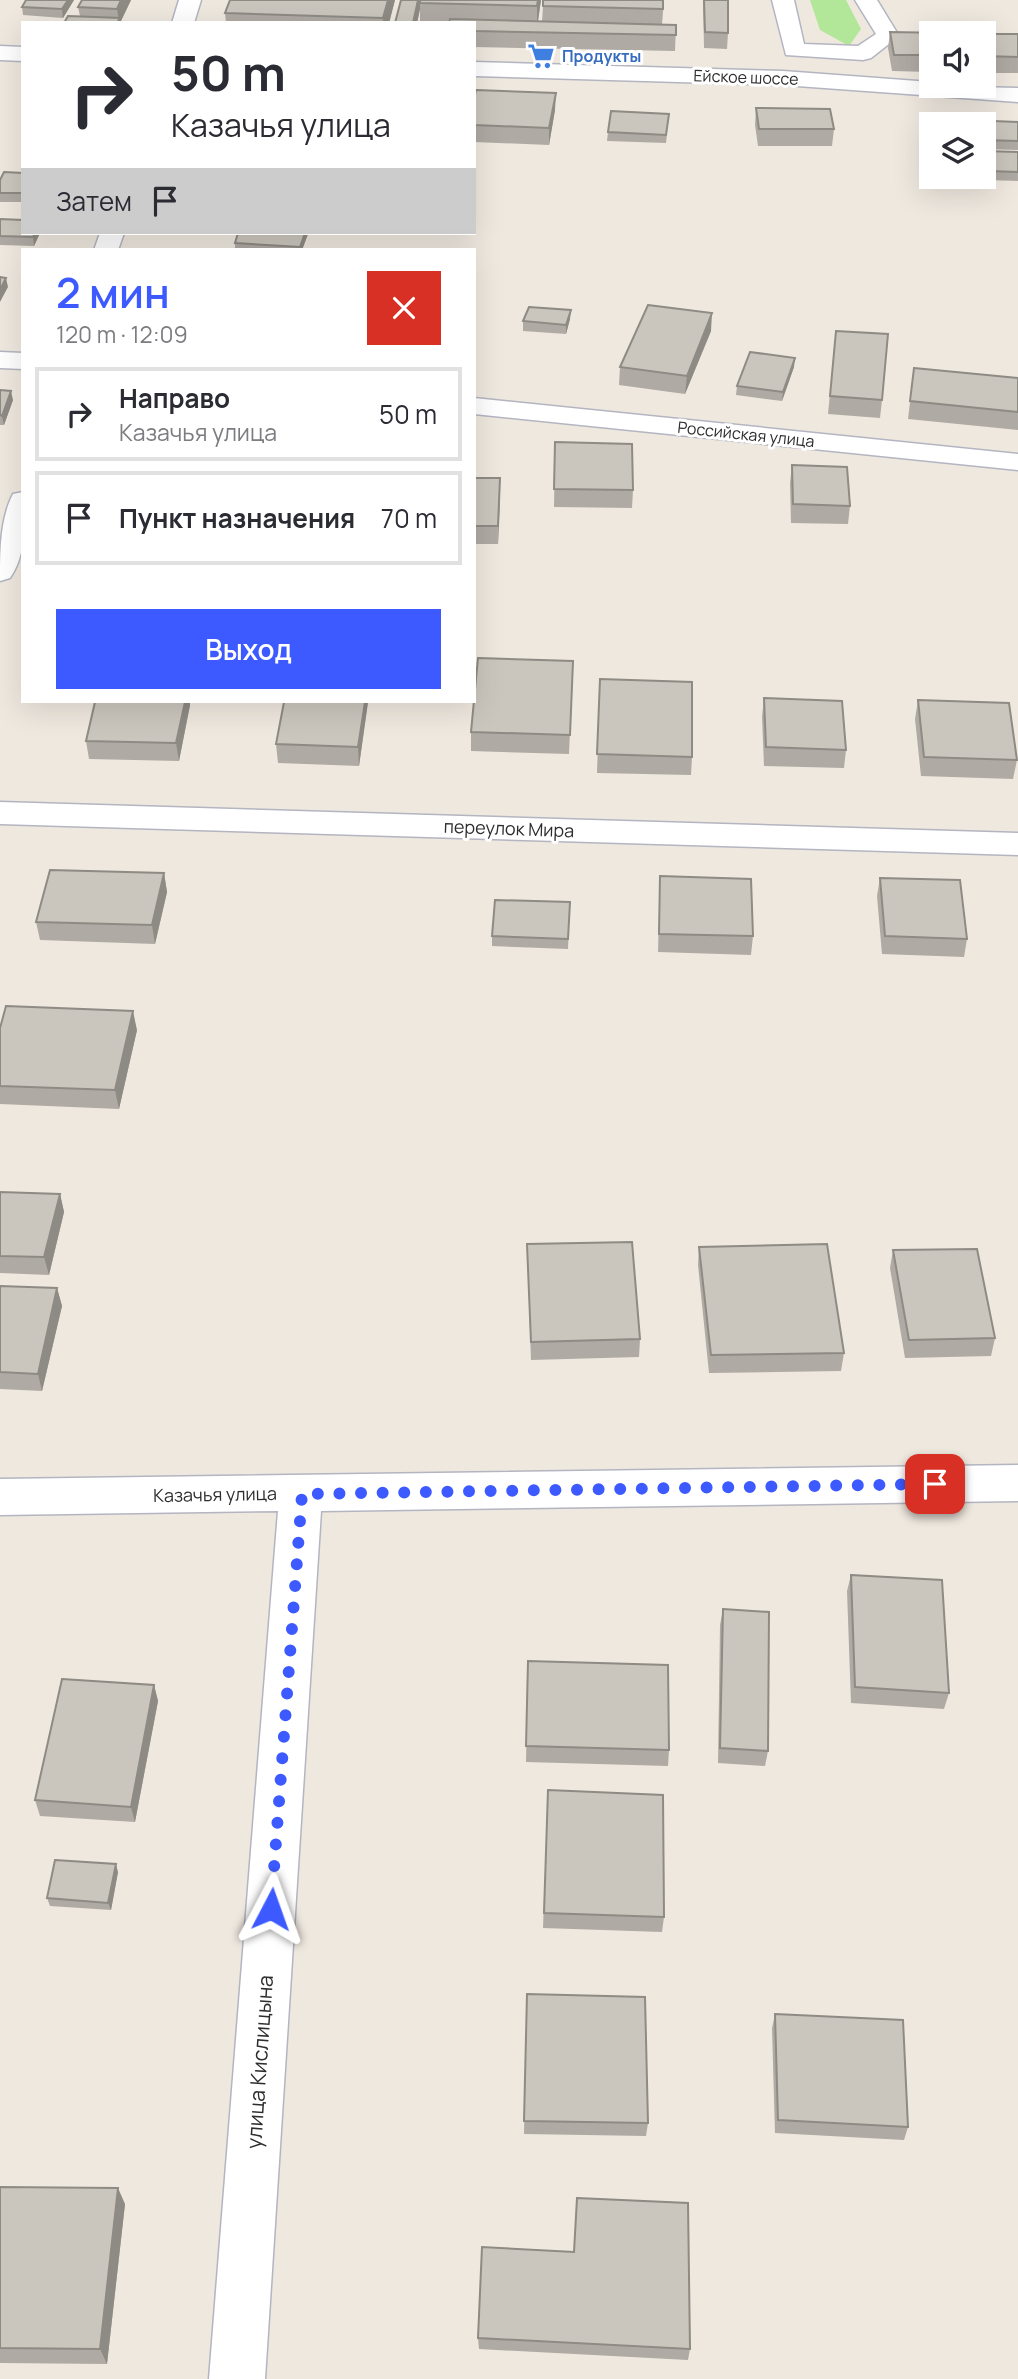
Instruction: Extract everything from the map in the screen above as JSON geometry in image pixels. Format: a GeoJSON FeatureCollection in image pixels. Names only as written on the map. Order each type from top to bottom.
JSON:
{"type":"FeatureCollection","features":[{"type":"Feature","properties":{"kind":"street"},"geometry":{"type":"LineString","coordinates":[[184,21],[190,0]]}},
{"type":"Feature","properties":{"kind":"street"},"geometry":{"type":"LineString","coordinates":[[783,0],[794,50],[863,53],[888,36],[866,0]]}},
{"type":"Feature","properties":{"kind":"street"},"geometry":{"type":"LineString","coordinates":[[0,53],[21,54]]}},
{"type":"Feature","properties":{"kind":"street","name":"Ейское шоссе"},"geometry":{"type":"LineString","coordinates":[[476,69],[783,78],[1018,94]]}},
{"type":"Feature","properties":{"kind":"street"},"geometry":{"type":"LineString","coordinates":[[0,360],[21,361]]}},
{"type":"Feature","properties":{"kind":"street","name":"Российская улица"},"geometry":{"type":"LineString","coordinates":[[476,406],[1018,462]]}},
{"type":"Feature","properties":{"kind":"street"},"geometry":{"type":"LineString","coordinates":[[0,572],[21,506]]}},
{"type":"Feature","properties":{"kind":"street","name":"переулок Мира"},"geometry":{"type":"LineString","coordinates":[[0,813],[1018,844]]}},
{"type":"Feature","properties":{"kind":"street","name":"Казачья улица"},"geometry":{"type":"LineString","coordinates":[[0,1497],[1018,1483]]}},
{"type":"Feature","properties":{"kind":"street","name":"улица Кислицына"},"geometry":{"type":"LineString","coordinates":[[237,2379],[302,1494]]}},
{"type":"Feature","properties":{"kind":"green space"},"geometry":{"type":"Polygon","coordinates":[[[810,0],[846,0],[861,29],[849,46],[820,30],[810,0]]]}},
{"type":"Feature","properties":{"kind":"building"},"geometry":{"type":"Polygon","coordinates":[[[26,0],[68,0],[62,9],[22,7],[26,0]]]}},
{"type":"Feature","properties":{"kind":"building"},"geometry":{"type":"Polygon","coordinates":[[[82,0],[121,0],[117,9],[78,7],[82,0]]]}},
{"type":"Feature","properties":{"kind":"building"},"geometry":{"type":"Polygon","coordinates":[[[230,0],[388,0],[383,18],[225,13],[230,0]]]}},
{"type":"Feature","properties":{"kind":"building"},"geometry":{"type":"Polygon","coordinates":[[[401,0],[418,0],[413,21],[396,21],[401,0]]]}},
{"type":"Feature","properties":{"kind":"building"},"geometry":{"type":"Polygon","coordinates":[[[420,0],[538,0],[537,6],[420,3],[420,0]]]}},
{"type":"Feature","properties":{"kind":"building"},"geometry":{"type":"Polygon","coordinates":[[[543,0],[663,0],[663,9],[543,6],[543,0]]]}},
{"type":"Feature","properties":{"kind":"building"},"geometry":{"type":"Polygon","coordinates":[[[704,0],[728,0],[728,33],[705,32],[704,0]]]}},
{"type":"Feature","properties":{"kind":"building"},"geometry":{"type":"Polygon","coordinates":[[[68,16],[120,18],[118,21],[65,21],[68,16]]]}},
{"type":"Feature","properties":{"kind":"building"},"geometry":{"type":"Polygon","coordinates":[[[450,19],[676,25],[676,35],[476,31],[476,21],[450,19]]]}},
{"type":"Feature","properties":{"kind":"building"},"geometry":{"type":"Polygon","coordinates":[[[890,32],[919,32],[919,55],[894,55],[890,32]]]}},
{"type":"Feature","properties":{"kind":"building"},"geometry":{"type":"Polygon","coordinates":[[[996,34],[1018,34],[1018,57],[996,56],[996,34]]]}},
{"type":"Feature","properties":{"kind":"building"},"geometry":{"type":"Polygon","coordinates":[[[476,90],[556,93],[549,128],[476,125],[476,90]]]}},
{"type":"Feature","properties":{"kind":"building"},"geometry":{"type":"Polygon","coordinates":[[[756,108],[830,109],[834,129],[759,129],[756,108]]]}},
{"type":"Feature","properties":{"kind":"building"},"geometry":{"type":"Polygon","coordinates":[[[611,111],[669,114],[666,135],[608,132],[611,111]]]}},
{"type":"Feature","properties":{"kind":"building"},"geometry":{"type":"Polygon","coordinates":[[[996,121],[1018,122],[1018,141],[996,140],[996,121]]]}},
{"type":"Feature","properties":{"kind":"building"},"geometry":{"type":"Polygon","coordinates":[[[996,151],[1018,152],[1018,172],[996,171],[996,151]]]}},
{"type":"Feature","properties":{"kind":"building"},"geometry":{"type":"Polygon","coordinates":[[[4,172],[21,173],[21,193],[0,193],[0,180],[4,172]]]}},
{"type":"Feature","properties":{"kind":"building"},"geometry":{"type":"Polygon","coordinates":[[[0,219],[21,220],[21,235],[34,235],[33,237],[0,236],[0,219]]]}},
{"type":"Feature","properties":{"kind":"building"},"geometry":{"type":"Polygon","coordinates":[[[237,235],[304,235],[300,247],[235,243],[237,235]]]}},
{"type":"Feature","properties":{"kind":"building"},"geometry":{"type":"Polygon","coordinates":[[[0,277],[6,278],[0,290],[0,277]]]}},
{"type":"Feature","properties":{"kind":"building"},"geometry":{"type":"Polygon","coordinates":[[[648,305],[712,313],[687,376],[620,367],[648,305]]]}},
{"type":"Feature","properties":{"kind":"building"},"geometry":{"type":"Polygon","coordinates":[[[529,307],[571,310],[566,325],[523,321],[529,307]]]}},
{"type":"Feature","properties":{"kind":"building"},"geometry":{"type":"Polygon","coordinates":[[[836,331],[888,334],[882,400],[830,396],[836,331]]]}},
{"type":"Feature","properties":{"kind":"building"},"geometry":{"type":"Polygon","coordinates":[[[750,352],[795,358],[783,392],[737,386],[750,352]]]}},
{"type":"Feature","properties":{"kind":"building"},"geometry":{"type":"Polygon","coordinates":[[[914,368],[1018,378],[1018,412],[910,401],[914,368]]]}},
{"type":"Feature","properties":{"kind":"building"},"geometry":{"type":"Polygon","coordinates":[[[0,390],[11,391],[2,416],[0,415],[0,390]]]}},
{"type":"Feature","properties":{"kind":"building"},"geometry":{"type":"Polygon","coordinates":[[[555,442],[632,444],[633,490],[554,489],[555,442]]]}},
{"type":"Feature","properties":{"kind":"building"},"geometry":{"type":"Polygon","coordinates":[[[792,465],[847,467],[850,506],[793,504],[792,465]]]}},
{"type":"Feature","properties":{"kind":"building"},"geometry":{"type":"Polygon","coordinates":[[[476,478],[500,478],[498,526],[476,526],[476,478]]]}},
{"type":"Feature","properties":{"kind":"building"},"geometry":{"type":"Polygon","coordinates":[[[478,658],[573,661],[570,735],[471,732],[474,703],[476,703],[478,658]]]}},
{"type":"Feature","properties":{"kind":"building"},"geometry":{"type":"Polygon","coordinates":[[[600,679],[692,682],[692,757],[597,754],[600,679]]]}},
{"type":"Feature","properties":{"kind":"building"},"geometry":{"type":"Polygon","coordinates":[[[764,698],[842,701],[846,750],[766,747],[764,698]]]}},
{"type":"Feature","properties":{"kind":"building"},"geometry":{"type":"Polygon","coordinates":[[[918,700],[1009,703],[1017,760],[924,757],[918,700]]]}},
{"type":"Feature","properties":{"kind":"building"},"geometry":{"type":"Polygon","coordinates":[[[95,703],[185,703],[176,743],[86,741],[95,703]]]}},
{"type":"Feature","properties":{"kind":"building"},"geometry":{"type":"Polygon","coordinates":[[[284,703],[365,703],[358,747],[276,744],[284,703]]]}},
{"type":"Feature","properties":{"kind":"building"},"geometry":{"type":"Polygon","coordinates":[[[50,870],[164,873],[152,925],[36,922],[50,870]]]}},
{"type":"Feature","properties":{"kind":"building"},"geometry":{"type":"Polygon","coordinates":[[[660,876],[751,879],[753,936],[659,934],[660,876]]]}},
{"type":"Feature","properties":{"kind":"building"},"geometry":{"type":"Polygon","coordinates":[[[880,878],[960,880],[967,939],[885,936],[880,878]]]}},
{"type":"Feature","properties":{"kind":"building"},"geometry":{"type":"Polygon","coordinates":[[[495,900],[570,902],[568,939],[492,936],[495,900]]]}},
{"type":"Feature","properties":{"kind":"building"},"geometry":{"type":"Polygon","coordinates":[[[6,1006],[133,1011],[115,1090],[0,1086],[0,1028],[6,1006]]]}},
{"type":"Feature","properties":{"kind":"building"},"geometry":{"type":"Polygon","coordinates":[[[0,1192],[60,1194],[44,1257],[0,1256],[0,1192]]]}},
{"type":"Feature","properties":{"kind":"building"},"geometry":{"type":"Polygon","coordinates":[[[632,1242],[640,1339],[531,1342],[527,1244],[632,1242]]]}},
{"type":"Feature","properties":{"kind":"building"},"geometry":{"type":"Polygon","coordinates":[[[827,1244],[844,1353],[711,1355],[699,1247],[827,1244]]]}},
{"type":"Feature","properties":{"kind":"building"},"geometry":{"type":"Polygon","coordinates":[[[977,1249],[995,1338],[909,1340],[893,1250],[977,1249]]]}},
{"type":"Feature","properties":{"kind":"building"},"geometry":{"type":"Polygon","coordinates":[[[0,1286],[57,1288],[38,1374],[0,1372],[0,1286]]]}},
{"type":"Feature","properties":{"kind":"building"},"geometry":{"type":"Polygon","coordinates":[[[851,1575],[942,1580],[949,1693],[855,1687],[851,1575]]]}},
{"type":"Feature","properties":{"kind":"building"},"geometry":{"type":"Polygon","coordinates":[[[723,1609],[769,1612],[768,1751],[720,1748],[723,1609]]]}},
{"type":"Feature","properties":{"kind":"building"},"geometry":{"type":"Polygon","coordinates":[[[528,1661],[668,1665],[669,1750],[526,1746],[528,1661]]]}},
{"type":"Feature","properties":{"kind":"building"},"geometry":{"type":"Polygon","coordinates":[[[62,1679],[154,1685],[131,1807],[35,1800],[62,1679]]]}},
{"type":"Feature","properties":{"kind":"building"},"geometry":{"type":"Polygon","coordinates":[[[548,1790],[663,1795],[664,1917],[544,1913],[548,1790]]]}},
{"type":"Feature","properties":{"kind":"building"},"geometry":{"type":"Polygon","coordinates":[[[55,1860],[116,1864],[108,1903],[47,1898],[55,1860]]]}},
{"type":"Feature","properties":{"kind":"building"},"geometry":{"type":"Polygon","coordinates":[[[527,1994],[645,1997],[648,2123],[524,2121],[527,1994]]]}},
{"type":"Feature","properties":{"kind":"building"},"geometry":{"type":"Polygon","coordinates":[[[775,2014],[903,2020],[908,2127],[778,2120],[775,2014]]]}},
{"type":"Feature","properties":{"kind":"building"},"geometry":{"type":"Polygon","coordinates":[[[0,2187],[118,2188],[100,2349],[0,2348],[0,2187]]]}},
{"type":"Feature","properties":{"kind":"building"},"geometry":{"type":"Polygon","coordinates":[[[577,2198],[688,2203],[690,2349],[478,2338],[482,2247],[574,2252],[577,2198]]]}},
{"type":"Feature","properties":{"kind":"place","name":"Продукты"},"geometry":{"type":"Point","coordinates":[541,56]}},
{"type":"Feature","properties":{"kind":"route"},"geometry":{"type":"LineString","coordinates":[[271,1909],[302,1494],[935,1484]]}}]}
